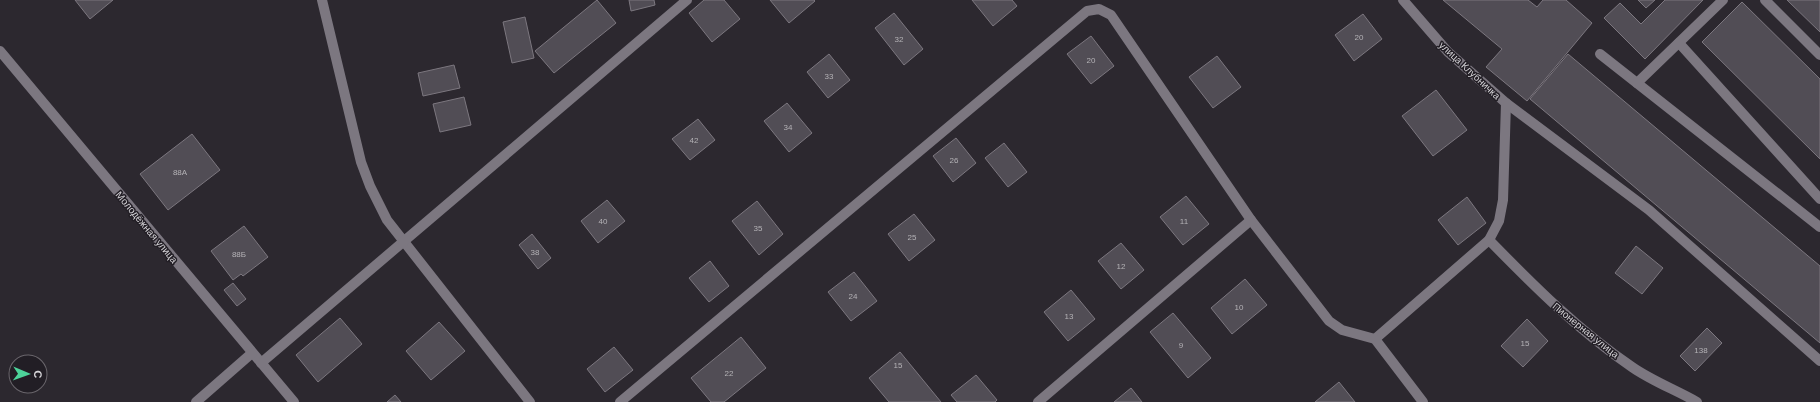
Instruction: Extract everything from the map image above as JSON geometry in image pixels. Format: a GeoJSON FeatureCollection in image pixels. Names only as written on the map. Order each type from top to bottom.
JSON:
{"type":"FeatureCollection","features":[{"type":"Feature","properties":{"kind":"street"},"geometry":{"type":"LineString","coordinates":[[322,0],[361,162],[370,186],[387,220],[530,402]]}},
{"type":"Feature","properties":{"kind":"street"},"geometry":{"type":"LineString","coordinates":[[261,363],[687,0]]}},
{"type":"Feature","properties":{"kind":"street","name":"улица Клубничка"},"geometry":{"type":"LineString","coordinates":[[1403,0],[1448,52],[1506,103],[1649,210],[1820,361]]}},
{"type":"Feature","properties":{"kind":"street"},"geometry":{"type":"LineString","coordinates":[[1638,83],[1723,0]]}},
{"type":"Feature","properties":{"kind":"street"},"geometry":{"type":"LineString","coordinates":[[1765,0],[1820,55]]}},
{"type":"Feature","properties":{"kind":"street"},"geometry":{"type":"LineString","coordinates":[[620,402],[1087,11],[1099,9],[1111,15],[1251,220],[1329,321],[1342,330],[1375,339],[1423,402]]}},
{"type":"Feature","properties":{"kind":"street"},"geometry":{"type":"LineString","coordinates":[[1679,43],[1820,199]]}},
{"type":"Feature","properties":{"kind":"street","name":"Молодёжная улица"},"geometry":{"type":"LineString","coordinates":[[0,51],[252,354],[294,402]]}},
{"type":"Feature","properties":{"kind":"street"},"geometry":{"type":"LineString","coordinates":[[1600,54],[1820,226]]}},
{"type":"Feature","properties":{"kind":"street"},"geometry":{"type":"LineString","coordinates":[[1375,339],[1489,240],[1499,221],[1503,200],[1506,103]]}},
{"type":"Feature","properties":{"kind":"street"},"geometry":{"type":"LineString","coordinates":[[1038,402],[1251,220]]}},
{"type":"Feature","properties":{"kind":"street","name":"Пионерная улица"},"geometry":{"type":"LineString","coordinates":[[1489,240],[1534,286],[1601,346],[1634,368],[1697,402]]}},
{"type":"Feature","properties":{"kind":"street"},"geometry":{"type":"LineString","coordinates":[[196,402],[252,354]]}},
{"type":"Feature","properties":{"kind":"building"},"geometry":{"type":"Polygon","coordinates":[[[75,0],[113,0],[90,19],[75,0]]]}},
{"type":"Feature","properties":{"kind":"building"},"geometry":{"type":"Polygon","coordinates":[[[597,0],[616,23],[554,73],[535,51],[597,0]]]}},
{"type":"Feature","properties":{"kind":"building"},"geometry":{"type":"Polygon","coordinates":[[[629,0],[654,0],[655,5],[631,11],[629,0]]]}},
{"type":"Feature","properties":{"kind":"building"},"geometry":{"type":"Polygon","coordinates":[[[704,0],[724,0],[740,19],[712,42],[689,13],[704,0]]]}},
{"type":"Feature","properties":{"kind":"building"},"geometry":{"type":"Polygon","coordinates":[[[770,0],[814,0],[815,1],[789,23],[770,0]]]}},
{"type":"Feature","properties":{"kind":"building"},"geometry":{"type":"Polygon","coordinates":[[[972,0],[1012,0],[1017,6],[993,26],[972,0]]]}},
{"type":"Feature","properties":{"kind":"building"},"geometry":{"type":"Polygon","coordinates":[[[1443,0],[1528,0],[1537,7],[1543,0],[1566,0],[1592,23],[1527,101],[1486,67],[1502,49],[1443,0]]]}},
{"type":"Feature","properties":{"kind":"building"},"geometry":{"type":"Polygon","coordinates":[[[1638,0],[1655,0],[1646,8],[1638,0]]]}},
{"type":"Feature","properties":{"kind":"building"},"geometry":{"type":"Polygon","coordinates":[[[1665,0],[1703,0],[1645,59],[1604,18],[1620,3],[1641,24],[1665,0]]]}},
{"type":"Feature","properties":{"kind":"building"},"geometry":{"type":"Polygon","coordinates":[[[1787,0],[1820,0],[1820,32],[1787,0]]]}},
{"type":"Feature","properties":{"kind":"building"},"geometry":{"type":"Polygon","coordinates":[[[1742,2],[1820,79],[1820,159],[1702,42],[1742,2]]]}},
{"type":"Feature","properties":{"kind":"building"},"geometry":{"type":"Polygon","coordinates":[[[894,13],[923,49],[904,65],[875,28],[894,13]]]}},
{"type":"Feature","properties":{"kind":"building"},"geometry":{"type":"Polygon","coordinates":[[[1363,14],[1382,39],[1354,61],[1335,35],[1363,14]]]}},
{"type":"Feature","properties":{"kind":"building"},"geometry":{"type":"Polygon","coordinates":[[[525,17],[534,58],[512,63],[503,22],[525,17]]]}},
{"type":"Feature","properties":{"kind":"building"},"geometry":{"type":"Polygon","coordinates":[[[1091,36],[1114,66],[1091,84],[1067,54],[1091,36]]]}},
{"type":"Feature","properties":{"kind":"building"},"geometry":{"type":"Polygon","coordinates":[[[829,54],[850,80],[828,98],[807,72],[829,54]]]}},
{"type":"Feature","properties":{"kind":"building"},"geometry":{"type":"Polygon","coordinates":[[[1568,54],[1820,266],[1820,343],[1530,99],[1568,54]]]}},
{"type":"Feature","properties":{"kind":"building"},"geometry":{"type":"Polygon","coordinates":[[[1217,56],[1241,87],[1213,108],[1189,77],[1217,56]]]}},
{"type":"Feature","properties":{"kind":"building"},"geometry":{"type":"Polygon","coordinates":[[[454,65],[460,88],[423,96],[418,73],[454,65]]]}},
{"type":"Feature","properties":{"kind":"building"},"geometry":{"type":"Polygon","coordinates":[[[1436,90],[1467,130],[1433,156],[1402,116],[1436,90]]]}},
{"type":"Feature","properties":{"kind":"building"},"geometry":{"type":"Polygon","coordinates":[[[464,97],[471,125],[440,132],[433,104],[464,97]]]}},
{"type":"Feature","properties":{"kind":"building"},"geometry":{"type":"Polygon","coordinates":[[[787,103],[812,133],[789,152],[764,121],[787,103]]]}},
{"type":"Feature","properties":{"kind":"building"},"geometry":{"type":"Polygon","coordinates":[[[698,119],[715,140],[690,160],[672,139],[698,119]]]}},
{"type":"Feature","properties":{"kind":"building"},"geometry":{"type":"Polygon","coordinates":[[[192,134],[220,170],[168,210],[140,174],[192,134]]]}},
{"type":"Feature","properties":{"kind":"building"},"geometry":{"type":"Polygon","coordinates":[[[956,138],[976,163],[953,182],[933,156],[956,138]]]}},
{"type":"Feature","properties":{"kind":"building"},"geometry":{"type":"Polygon","coordinates":[[[1004,143],[1027,172],[1008,187],[985,158],[1004,143]]]}},
{"type":"Feature","properties":{"kind":"building"},"geometry":{"type":"Polygon","coordinates":[[[1186,196],[1209,224],[1183,245],[1160,217],[1186,196]]]}},
{"type":"Feature","properties":{"kind":"building"},"geometry":{"type":"Polygon","coordinates":[[[1467,197],[1486,223],[1458,245],[1438,220],[1467,197]]]}},
{"type":"Feature","properties":{"kind":"building"},"geometry":{"type":"Polygon","coordinates":[[[607,200],[625,221],[598,243],[581,221],[607,200]]]}},
{"type":"Feature","properties":{"kind":"building"},"geometry":{"type":"Polygon","coordinates":[[[757,201],[783,234],[759,255],[732,221],[757,201]]]}},
{"type":"Feature","properties":{"kind":"building"},"geometry":{"type":"Polygon","coordinates":[[[914,214],[935,240],[909,261],[888,234],[914,214]]]}},
{"type":"Feature","properties":{"kind":"building"},"geometry":{"type":"Polygon","coordinates":[[[244,226],[268,257],[243,276],[241,274],[233,280],[211,251],[244,226]]]}},
{"type":"Feature","properties":{"kind":"building"},"geometry":{"type":"Polygon","coordinates":[[[532,234],[551,258],[538,269],[519,245],[532,234]]]}},
{"type":"Feature","properties":{"kind":"building"},"geometry":{"type":"Polygon","coordinates":[[[1121,243],[1144,270],[1121,289],[1098,261],[1121,243]]]}},
{"type":"Feature","properties":{"kind":"building"},"geometry":{"type":"Polygon","coordinates":[[[1636,246],[1663,268],[1642,294],[1615,273],[1636,246]]]}},
{"type":"Feature","properties":{"kind":"building"},"geometry":{"type":"Polygon","coordinates":[[[710,261],[729,286],[709,302],[689,278],[710,261]]]}},
{"type":"Feature","properties":{"kind":"building"},"geometry":{"type":"Polygon","coordinates":[[[854,272],[877,301],[851,321],[828,292],[854,272]]]}},
{"type":"Feature","properties":{"kind":"building"},"geometry":{"type":"Polygon","coordinates":[[[1245,279],[1267,305],[1232,334],[1211,308],[1245,279]]]}},
{"type":"Feature","properties":{"kind":"building"},"geometry":{"type":"Polygon","coordinates":[[[233,283],[246,299],[237,306],[224,290],[233,283]]]}},
{"type":"Feature","properties":{"kind":"building"},"geometry":{"type":"Polygon","coordinates":[[[1071,290],[1095,319],[1068,341],[1044,312],[1071,290]]]}},
{"type":"Feature","properties":{"kind":"building"},"geometry":{"type":"Polygon","coordinates":[[[1173,313],[1211,358],[1188,378],[1150,332],[1173,313]]]}},
{"type":"Feature","properties":{"kind":"building"},"geometry":{"type":"Polygon","coordinates":[[[340,318],[362,344],[318,382],[296,355],[340,318]]]}},
{"type":"Feature","properties":{"kind":"building"},"geometry":{"type":"Polygon","coordinates":[[[1527,319],[1548,341],[1523,367],[1501,346],[1527,319]]]}},
{"type":"Feature","properties":{"kind":"building"},"geometry":{"type":"Polygon","coordinates":[[[439,322],[465,351],[431,380],[406,351],[439,322]]]}},
{"type":"Feature","properties":{"kind":"building"},"geometry":{"type":"Polygon","coordinates":[[[1707,328],[1722,343],[1695,371],[1680,356],[1707,328]]]}},
{"type":"Feature","properties":{"kind":"building"},"geometry":{"type":"Polygon","coordinates":[[[741,337],[766,368],[724,402],[711,402],[691,378],[741,337]]]}},
{"type":"Feature","properties":{"kind":"building"},"geometry":{"type":"Polygon","coordinates":[[[614,347],[633,370],[605,392],[587,369],[614,347]]]}},
{"type":"Feature","properties":{"kind":"building"},"geometry":{"type":"Polygon","coordinates":[[[900,352],[941,402],[889,402],[869,378],[900,352]]]}},
{"type":"Feature","properties":{"kind":"building"},"geometry":{"type":"Polygon","coordinates":[[[976,375],[997,400],[995,402],[957,402],[951,395],[976,375]]]}},
{"type":"Feature","properties":{"kind":"building"},"geometry":{"type":"Polygon","coordinates":[[[1339,382],[1355,402],[1315,402],[1339,382]]]}},
{"type":"Feature","properties":{"kind":"building"},"geometry":{"type":"Polygon","coordinates":[[[1131,388],[1142,402],[1114,402],[1131,388]]]}},
{"type":"Feature","properties":{"kind":"building"},"geometry":{"type":"Polygon","coordinates":[[[395,395],[401,402],[387,402],[395,395]]]}}]}
